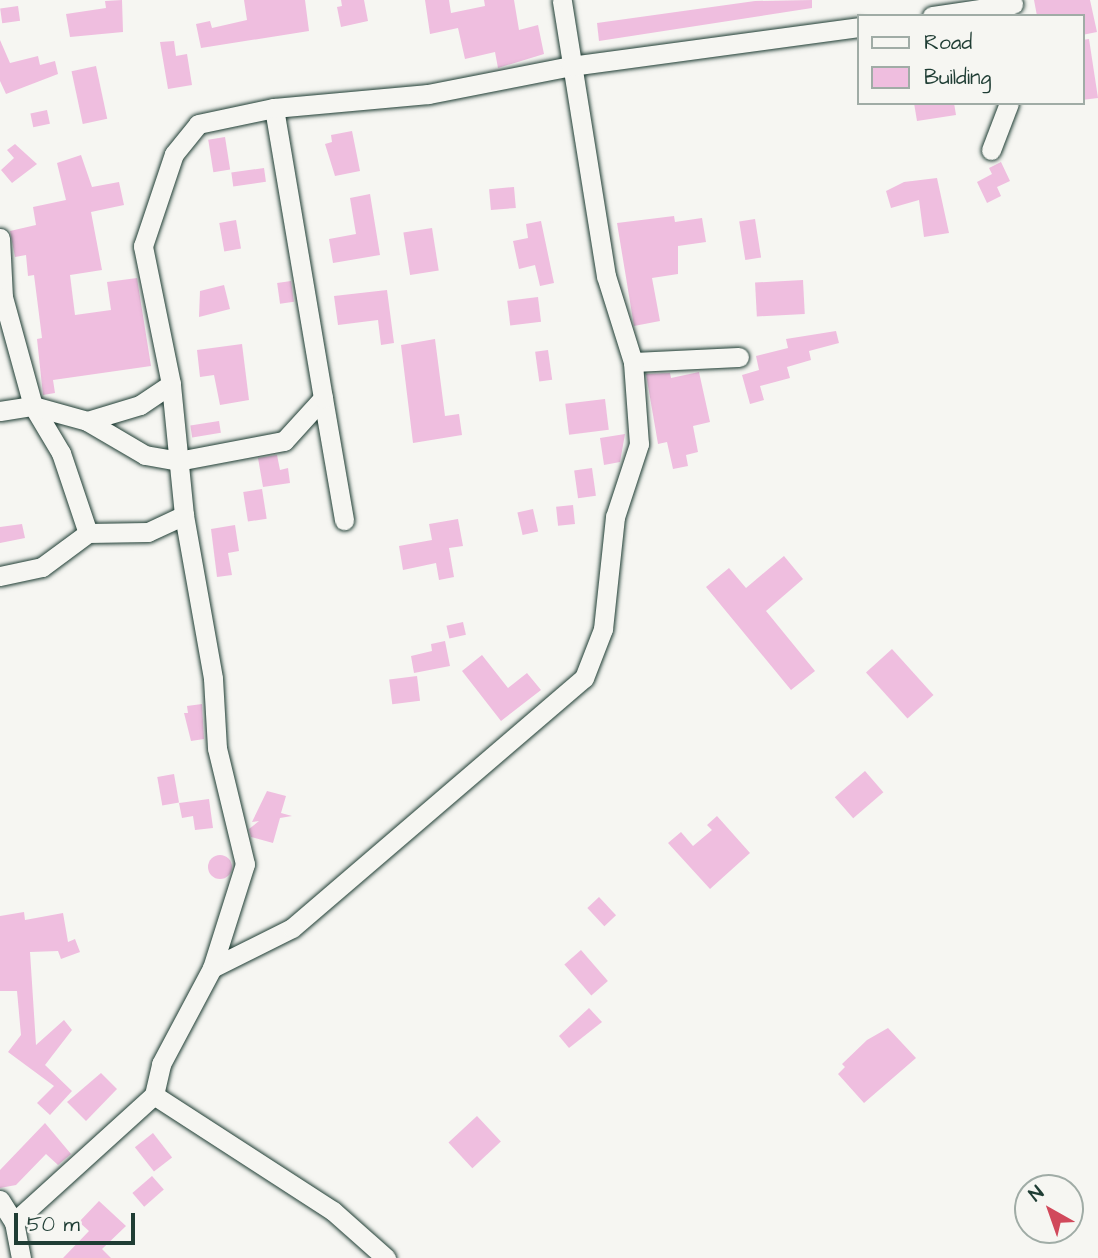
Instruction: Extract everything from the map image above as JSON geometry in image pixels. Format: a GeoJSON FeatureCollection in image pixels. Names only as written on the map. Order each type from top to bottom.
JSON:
{"type":"FeatureCollection","features":[{"type":"Feature","properties":{"kind":"street"},"geometry":{"type":"LineString","coordinates":[[212,968],[292,928],[584,678],[603,629],[615,517],[636,464],[639,443],[633,362],[606,276],[570,66],[562,0]]}},
{"type":"Feature","properties":{"kind":"street"},"geometry":{"type":"LineString","coordinates":[[950,14],[1013,7]]}},
{"type":"Feature","properties":{"kind":"street"},"geometry":{"type":"LineString","coordinates":[[14,1222],[154,1096],[161,1064],[212,968],[245,864],[217,748],[213,678],[184,515],[171,384],[143,246],[174,154],[198,124],[274,108],[428,94],[570,66],[856,27]]}},
{"type":"Feature","properties":{"kind":"street"},"geometry":{"type":"LineString","coordinates":[[991,150],[1008,105]]}},
{"type":"Feature","properties":{"kind":"street"},"geometry":{"type":"LineString","coordinates":[[274,108],[344,520]]}},
{"type":"Feature","properties":{"kind":"street"},"geometry":{"type":"LineString","coordinates":[[0,238],[3,297],[33,406],[61,453],[88,533]]}},
{"type":"Feature","properties":{"kind":"street"},"geometry":{"type":"LineString","coordinates":[[633,362],[739,358]]}},
{"type":"Feature","properties":{"kind":"street"},"geometry":{"type":"LineString","coordinates":[[88,421],[140,405],[171,384]]}},
{"type":"Feature","properties":{"kind":"street"},"geometry":{"type":"LineString","coordinates":[[0,411],[33,406],[88,421],[145,455],[178,461],[284,441],[323,398]]}},
{"type":"Feature","properties":{"kind":"street"},"geometry":{"type":"LineString","coordinates":[[0,576],[42,567],[88,533],[148,532],[184,515]]}},
{"type":"Feature","properties":{"kind":"street"},"geometry":{"type":"LineString","coordinates":[[154,1096],[333,1211],[386,1258]]}},
{"type":"Feature","properties":{"kind":"street"},"geometry":{"type":"LineString","coordinates":[[0,1200],[14,1222],[21,1258]]}},
{"type":"Feature","properties":{"kind":"building"},"geometry":{"type":"Polygon","coordinates":[[[122,0],[123,32],[70,37],[66,14],[106,8],[105,1],[122,0]]]}},
{"type":"Feature","properties":{"kind":"building"},"geometry":{"type":"Polygon","coordinates":[[[244,0],[305,0],[309,31],[201,48],[196,24],[210,21],[212,28],[247,20],[244,0]]]}},
{"type":"Feature","properties":{"kind":"building"},"geometry":{"type":"Polygon","coordinates":[[[341,0],[364,0],[368,21],[341,27],[337,7],[342,6],[341,0]]]}},
{"type":"Feature","properties":{"kind":"building"},"geometry":{"type":"Polygon","coordinates":[[[425,0],[449,0],[451,13],[485,6],[484,0],[514,0],[519,30],[538,25],[544,54],[498,68],[495,52],[465,59],[458,28],[430,34],[425,0]]]}},
{"type":"Feature","properties":{"kind":"building"},"geometry":{"type":"Polygon","coordinates":[[[812,0],[812,8],[599,41],[597,23],[755,1],[812,0]]]}},
{"type":"Feature","properties":{"kind":"building"},"geometry":{"type":"Polygon","coordinates":[[[1034,0],[1090,0],[1097,32],[1084,35],[1084,14],[1037,14],[1034,0]]]}},
{"type":"Feature","properties":{"kind":"building"},"geometry":{"type":"Polygon","coordinates":[[[18,6],[20,21],[2,23],[0,9],[18,6]]]}},
{"type":"Feature","properties":{"kind":"building"},"geometry":{"type":"Polygon","coordinates":[[[1089,39],[1098,98],[1084,100],[1084,40],[1089,39]]]}},
{"type":"Feature","properties":{"kind":"building"},"geometry":{"type":"Polygon","coordinates":[[[0,40],[10,63],[38,56],[40,65],[55,61],[58,74],[6,94],[0,81],[0,40]]]}},
{"type":"Feature","properties":{"kind":"building"},"geometry":{"type":"Polygon","coordinates":[[[174,41],[176,56],[187,54],[192,85],[168,89],[160,42],[174,41]]]}},
{"type":"Feature","properties":{"kind":"building"},"geometry":{"type":"Polygon","coordinates":[[[96,66],[107,119],[83,124],[72,71],[96,66]]]}},
{"type":"Feature","properties":{"kind":"building"},"geometry":{"type":"Polygon","coordinates":[[[914,105],[954,105],[956,115],[917,121],[914,105]]]}},
{"type":"Feature","properties":{"kind":"building"},"geometry":{"type":"Polygon","coordinates":[[[47,110],[50,124],[33,127],[30,114],[47,110]]]}},
{"type":"Feature","properties":{"kind":"building"},"geometry":{"type":"Polygon","coordinates":[[[352,131],[360,171],[335,176],[325,144],[332,142],[331,135],[352,131]]]}},
{"type":"Feature","properties":{"kind":"building"},"geometry":{"type":"Polygon","coordinates":[[[225,137],[230,170],[213,172],[208,140],[225,137]]]}},
{"type":"Feature","properties":{"kind":"building"},"geometry":{"type":"Polygon","coordinates":[[[15,144],[37,164],[12,183],[1,170],[14,158],[7,150],[15,144]]]}},
{"type":"Feature","properties":{"kind":"building"},"geometry":{"type":"Polygon","coordinates":[[[81,155],[92,187],[119,182],[124,205],[91,212],[102,270],[70,275],[75,315],[111,310],[107,282],[137,278],[151,366],[53,380],[55,393],[43,395],[37,339],[42,338],[34,275],[28,276],[26,255],[15,257],[10,231],[36,225],[33,207],[66,200],[57,163],[81,155]]]}},
{"type":"Feature","properties":{"kind":"building"},"geometry":{"type":"Polygon","coordinates":[[[1001,162],[1010,181],[997,187],[1001,196],[987,203],[977,182],[992,174],[989,168],[1001,162]]]}},
{"type":"Feature","properties":{"kind":"building"},"geometry":{"type":"Polygon","coordinates":[[[264,168],[266,182],[233,186],[231,173],[264,168]]]}},
{"type":"Feature","properties":{"kind":"building"},"geometry":{"type":"Polygon","coordinates":[[[937,178],[949,233],[924,237],[919,200],[891,208],[886,191],[904,182],[937,178]]]}},
{"type":"Feature","properties":{"kind":"building"},"geometry":{"type":"Polygon","coordinates":[[[514,187],[516,208],[491,210],[489,189],[514,187]]]}},
{"type":"Feature","properties":{"kind":"building"},"geometry":{"type":"Polygon","coordinates":[[[370,194],[380,255],[333,263],[329,239],[356,234],[350,198],[370,194]]]}},
{"type":"Feature","properties":{"kind":"building"},"geometry":{"type":"Polygon","coordinates":[[[674,216],[675,222],[702,218],[706,242],[678,246],[678,274],[652,278],[660,321],[634,326],[617,223],[674,216]]]}},
{"type":"Feature","properties":{"kind":"building"},"geometry":{"type":"Polygon","coordinates":[[[755,219],[761,258],[745,260],[739,222],[755,219]]]}},
{"type":"Feature","properties":{"kind":"building"},"geometry":{"type":"Polygon","coordinates":[[[236,220],[241,249],[224,252],[219,223],[236,220]]]}},
{"type":"Feature","properties":{"kind":"building"},"geometry":{"type":"Polygon","coordinates":[[[541,221],[554,283],[540,286],[535,265],[519,269],[513,241],[528,238],[526,224],[541,221]]]}},
{"type":"Feature","properties":{"kind":"building"},"geometry":{"type":"Polygon","coordinates":[[[432,228],[439,270],[410,275],[403,233],[432,228]]]}},
{"type":"Feature","properties":{"kind":"building"},"geometry":{"type":"Polygon","coordinates":[[[803,280],[805,314],[757,316],[755,283],[803,280]]]}},
{"type":"Feature","properties":{"kind":"building"},"geometry":{"type":"Polygon","coordinates":[[[291,281],[294,302],[280,304],[277,283],[291,281]]]}},
{"type":"Feature","properties":{"kind":"building"},"geometry":{"type":"Polygon","coordinates":[[[224,285],[230,309],[199,317],[200,291],[224,285]]]}},
{"type":"Feature","properties":{"kind":"building"},"geometry":{"type":"Polygon","coordinates":[[[387,290],[394,343],[381,345],[378,320],[338,325],[334,296],[387,290]]]}},
{"type":"Feature","properties":{"kind":"building"},"geometry":{"type":"Polygon","coordinates":[[[538,297],[541,322],[510,326],[507,301],[538,297]]]}},
{"type":"Feature","properties":{"kind":"building"},"geometry":{"type":"Polygon","coordinates":[[[836,331],[839,343],[809,351],[811,360],[787,367],[790,378],[760,386],[764,400],[750,404],[742,375],[759,370],[756,356],[788,348],[786,339],[836,331]]]}},
{"type":"Feature","properties":{"kind":"building"},"geometry":{"type":"Polygon","coordinates":[[[435,339],[445,416],[459,414],[462,435],[413,443],[401,345],[435,339]]]}},
{"type":"Feature","properties":{"kind":"building"},"geometry":{"type":"Polygon","coordinates":[[[242,344],[249,400],[220,405],[214,375],[200,377],[197,350],[242,344]]]}},
{"type":"Feature","properties":{"kind":"building"},"geometry":{"type":"Polygon","coordinates":[[[548,350],[552,380],[539,382],[535,352],[548,350]]]}},
{"type":"Feature","properties":{"kind":"building"},"geometry":{"type":"Polygon","coordinates":[[[699,372],[710,422],[693,426],[698,452],[686,455],[688,466],[673,469],[667,442],[658,444],[646,374],[670,373],[671,378],[699,372]]]}},
{"type":"Feature","properties":{"kind":"building"},"geometry":{"type":"Polygon","coordinates":[[[605,399],[609,430],[569,435],[565,404],[605,399]]]}},
{"type":"Feature","properties":{"kind":"building"},"geometry":{"type":"Polygon","coordinates":[[[219,421],[221,433],[192,437],[190,426],[219,421]]]}},
{"type":"Feature","properties":{"kind":"building"},"geometry":{"type":"Polygon","coordinates":[[[625,434],[620,462],[604,465],[600,438],[625,434]]]}},
{"type":"Feature","properties":{"kind":"building"},"geometry":{"type":"Polygon","coordinates":[[[277,455],[280,470],[288,468],[290,483],[263,487],[258,458],[277,455]]]}},
{"type":"Feature","properties":{"kind":"building"},"geometry":{"type":"Polygon","coordinates":[[[592,468],[596,496],[578,498],[574,471],[592,468]]]}},
{"type":"Feature","properties":{"kind":"building"},"geometry":{"type":"Polygon","coordinates":[[[262,489],[267,519],[248,522],[243,492],[262,489]]]}},
{"type":"Feature","properties":{"kind":"building"},"geometry":{"type":"Polygon","coordinates":[[[573,505],[575,524],[558,526],[556,507],[573,505]]]}},
{"type":"Feature","properties":{"kind":"building"},"geometry":{"type":"Polygon","coordinates":[[[533,509],[538,531],[523,535],[517,513],[533,509]]]}},
{"type":"Feature","properties":{"kind":"building"},"geometry":{"type":"Polygon","coordinates":[[[458,519],[463,546],[449,548],[454,577],[439,580],[436,563],[403,570],[399,546],[432,540],[429,524],[458,519]]]}},
{"type":"Feature","properties":{"kind":"building"},"geometry":{"type":"Polygon","coordinates":[[[22,524],[25,538],[0,543],[0,527],[22,524]]]}},
{"type":"Feature","properties":{"kind":"building"},"geometry":{"type":"Polygon","coordinates":[[[235,525],[239,551],[228,553],[232,575],[217,577],[211,529],[235,525]]]}},
{"type":"Feature","properties":{"kind":"building"},"geometry":{"type":"Polygon","coordinates":[[[784,556],[803,579],[766,611],[815,671],[791,690],[706,587],[729,568],[746,588],[784,556]]]}},
{"type":"Feature","properties":{"kind":"building"},"geometry":{"type":"Polygon","coordinates":[[[463,622],[466,635],[449,638],[446,626],[463,622]]]}},
{"type":"Feature","properties":{"kind":"building"},"geometry":{"type":"Polygon","coordinates":[[[445,641],[450,666],[414,673],[411,656],[432,651],[431,644],[445,641]]]}},
{"type":"Feature","properties":{"kind":"building"},"geometry":{"type":"Polygon","coordinates":[[[892,649],[933,695],[907,718],[866,672],[892,649]]]}},
{"type":"Feature","properties":{"kind":"building"},"geometry":{"type":"Polygon","coordinates":[[[482,655],[508,688],[527,673],[541,690],[501,721],[462,671],[482,655]]]}},
{"type":"Feature","properties":{"kind":"building"},"geometry":{"type":"Polygon","coordinates":[[[417,676],[420,701],[392,704],[389,679],[417,676]]]}},
{"type":"Feature","properties":{"kind":"building"},"geometry":{"type":"Polygon","coordinates":[[[202,704],[204,739],[191,741],[184,713],[188,713],[187,706],[202,704]]]}},
{"type":"Feature","properties":{"kind":"building"},"geometry":{"type":"Polygon","coordinates":[[[865,771],[883,792],[853,818],[835,797],[865,771]]]}},
{"type":"Feature","properties":{"kind":"building"},"geometry":{"type":"Polygon","coordinates":[[[174,774],[179,803],[162,806],[157,777],[174,774]]]}},
{"type":"Feature","properties":{"kind":"building"},"geometry":{"type":"Polygon","coordinates":[[[267,791],[286,796],[281,813],[292,816],[280,818],[273,843],[251,837],[249,829],[259,821],[252,822],[267,791]]]}},
{"type":"Feature","properties":{"kind":"building"},"geometry":{"type":"Polygon","coordinates":[[[209,799],[213,828],[195,830],[193,816],[182,818],[179,803],[209,799]]]}},
{"type":"Feature","properties":{"kind":"building"},"geometry":{"type":"Polygon","coordinates":[[[717,816],[750,853],[710,889],[668,843],[681,832],[693,846],[712,830],[707,825],[717,816]]]}},
{"type":"Feature","properties":{"kind":"building"},"geometry":{"type":"Polygon","coordinates":[[[220,855],[228,859],[232,867],[228,875],[220,879],[212,875],[208,867],[212,859],[220,855]]]}},
{"type":"Feature","properties":{"kind":"building"},"geometry":{"type":"Polygon","coordinates":[[[599,897],[616,915],[604,926],[587,908],[599,897]]]}},
{"type":"Feature","properties":{"kind":"building"},"geometry":{"type":"Polygon","coordinates":[[[24,912],[25,920],[63,913],[68,942],[75,939],[80,952],[61,959],[58,951],[30,952],[36,1045],[64,1020],[72,1030],[45,1065],[72,1091],[50,1115],[37,1103],[54,1086],[8,1052],[21,1035],[17,991],[0,991],[0,916],[24,912]]]}},
{"type":"Feature","properties":{"kind":"building"},"geometry":{"type":"Polygon","coordinates":[[[581,950],[608,981],[591,995],[564,964],[581,950]]]}},
{"type":"Feature","properties":{"kind":"building"},"geometry":{"type":"Polygon","coordinates":[[[589,1008],[602,1022],[569,1048],[559,1036],[589,1008]]]}},
{"type":"Feature","properties":{"kind":"building"},"geometry":{"type":"Polygon","coordinates":[[[888,1028],[916,1058],[864,1103],[838,1074],[845,1067],[842,1064],[867,1040],[888,1028]]]}},
{"type":"Feature","properties":{"kind":"building"},"geometry":{"type":"Polygon","coordinates":[[[101,1073],[117,1089],[86,1121],[67,1102],[101,1073]]]}},
{"type":"Feature","properties":{"kind":"building"},"geometry":{"type":"Polygon","coordinates":[[[477,1116],[501,1142],[472,1168],[448,1143],[477,1116]]]}},
{"type":"Feature","properties":{"kind":"building"},"geometry":{"type":"Polygon","coordinates":[[[45,1123],[71,1154],[58,1165],[46,1154],[16,1185],[0,1188],[0,1170],[45,1123]]]}},
{"type":"Feature","properties":{"kind":"building"},"geometry":{"type":"Polygon","coordinates":[[[153,1133],[172,1157],[154,1172],[135,1147],[153,1133]]]}},
{"type":"Feature","properties":{"kind":"building"},"geometry":{"type":"Polygon","coordinates":[[[152,1176],[164,1190],[144,1207],[132,1193],[152,1176]]]}},
{"type":"Feature","properties":{"kind":"building"},"geometry":{"type":"Polygon","coordinates":[[[99,1201],[126,1226],[102,1249],[111,1258],[63,1258],[89,1231],[79,1222],[99,1201]]]}}]}
